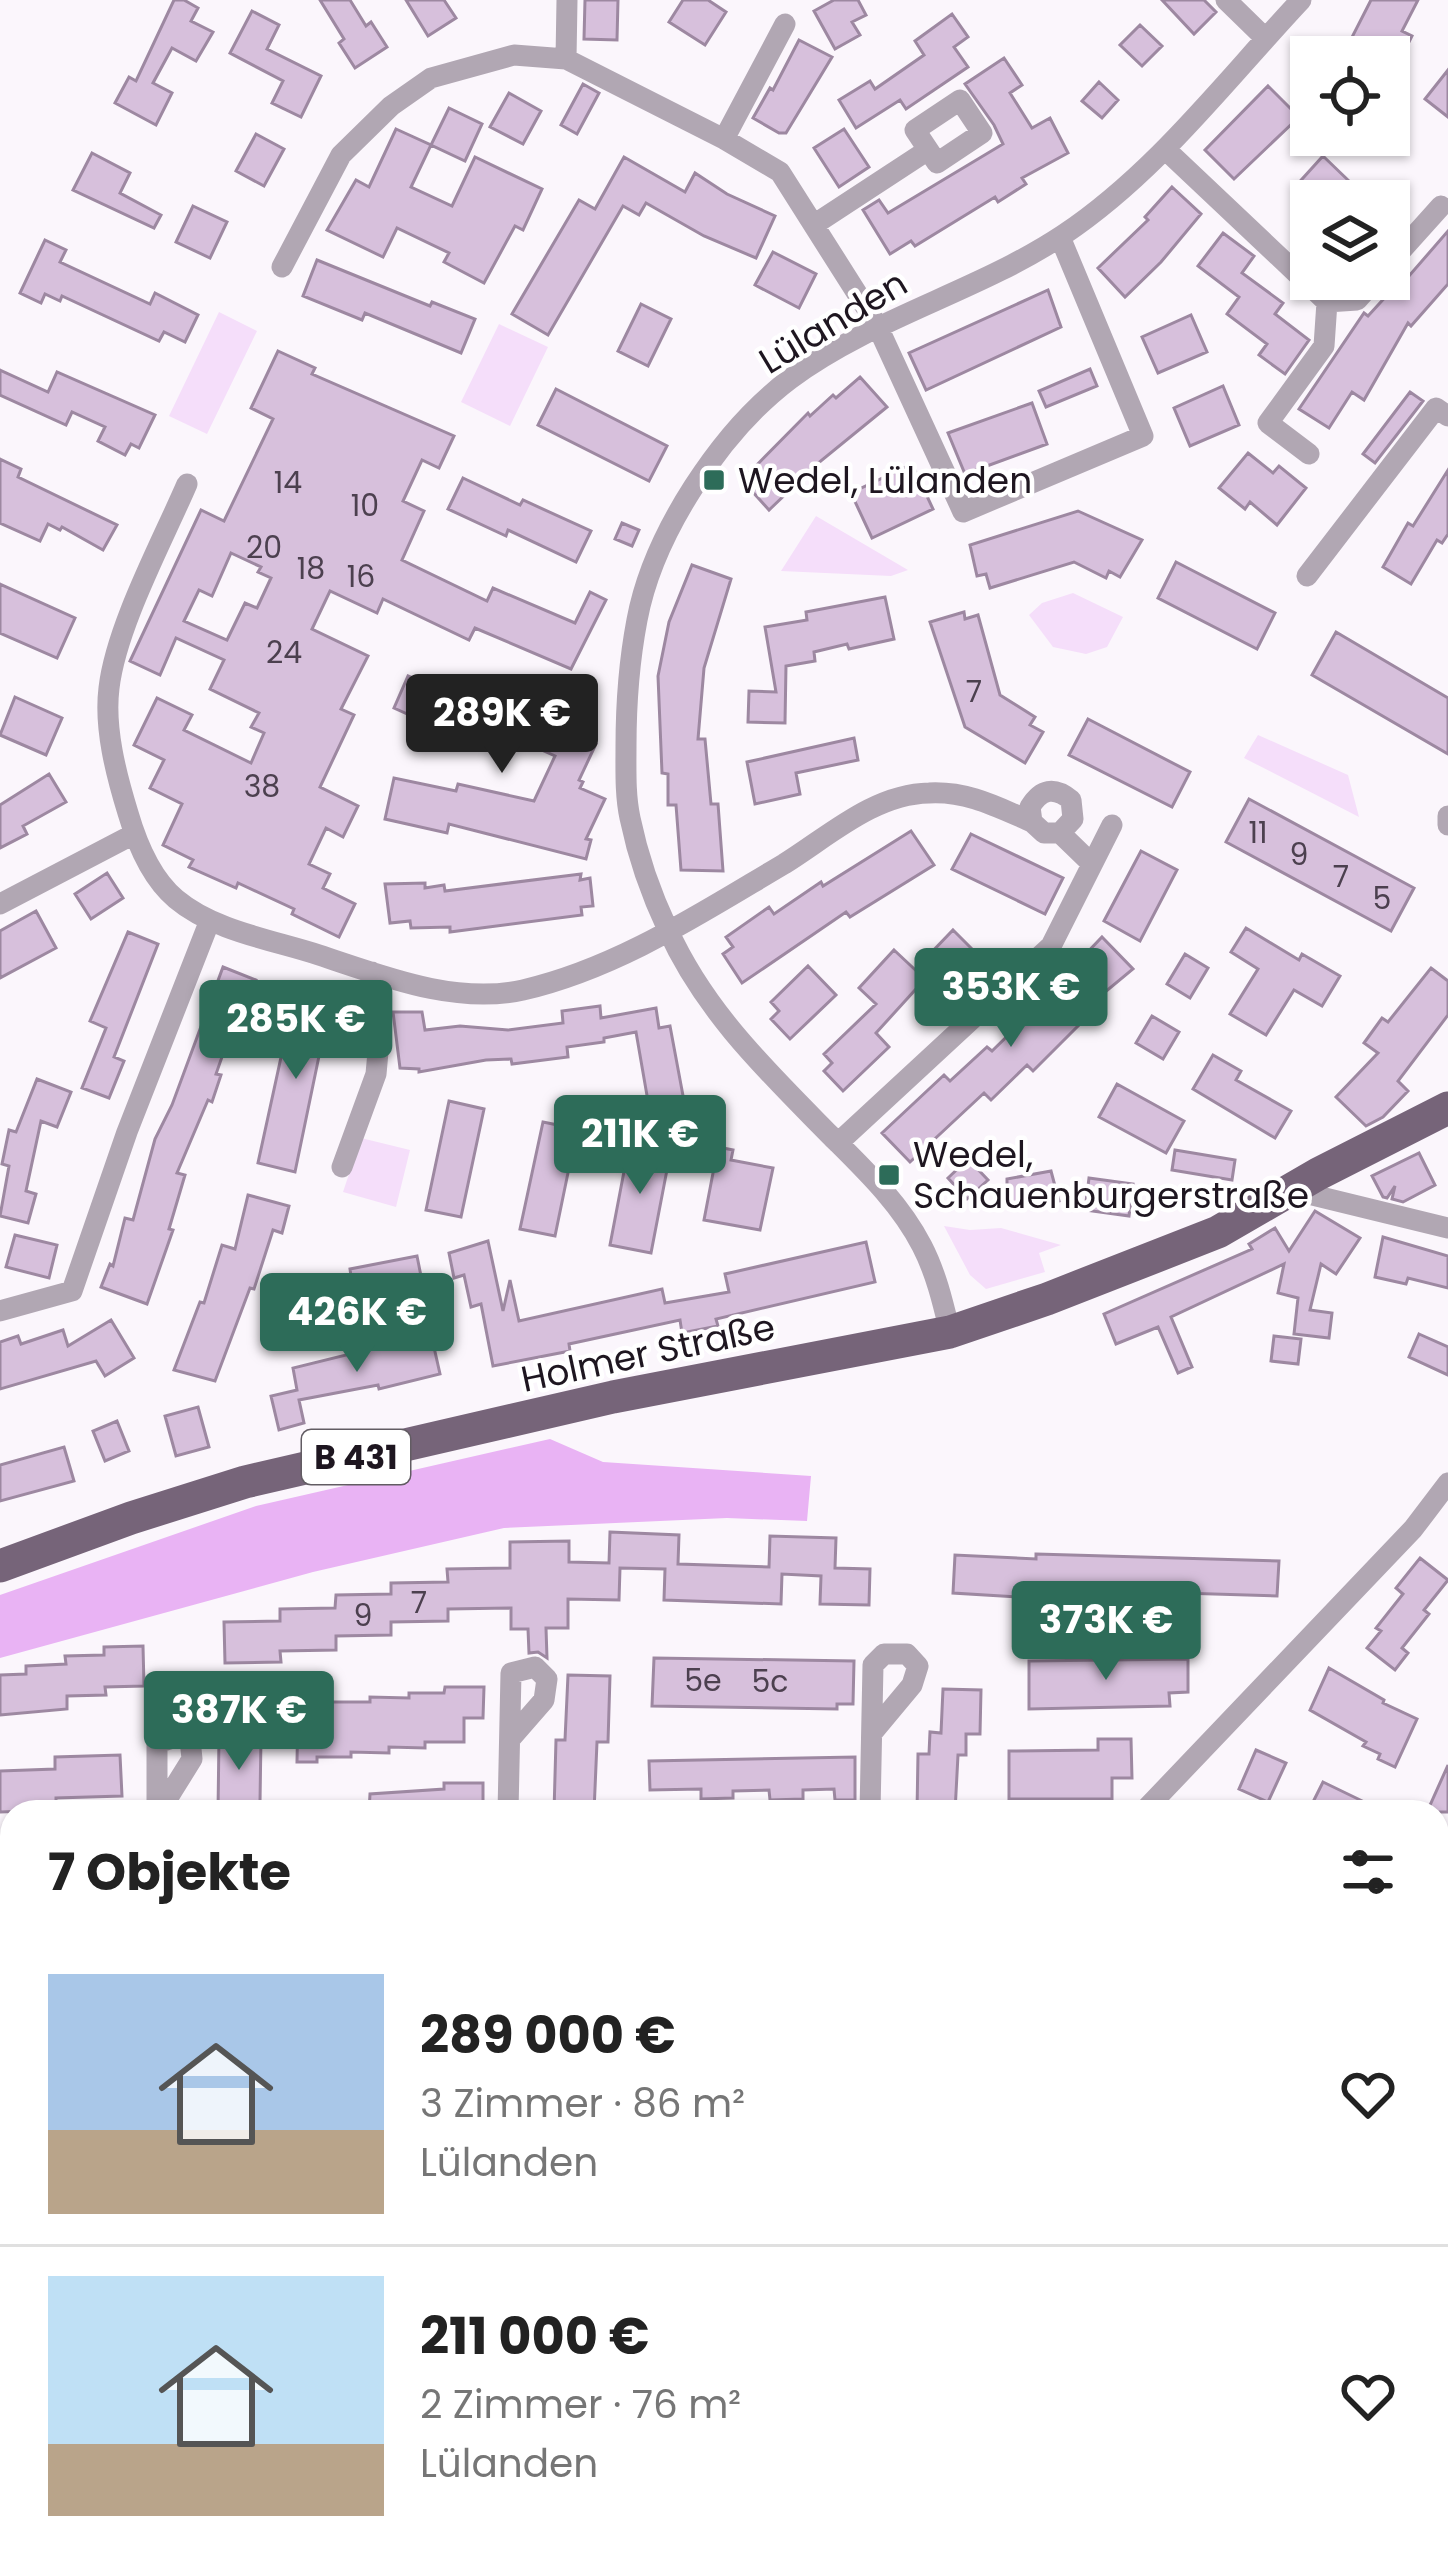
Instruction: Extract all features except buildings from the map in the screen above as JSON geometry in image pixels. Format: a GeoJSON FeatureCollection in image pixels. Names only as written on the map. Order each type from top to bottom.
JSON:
{"type":"FeatureCollection","features":[{"type":"Feature","properties":{"kind":"main road","name":"B 431"},"geometry":{"type":"LineString","coordinates":[[1292,1190],[1448,1108]]}},
{"type":"Feature","properties":{"kind":"main road","name":"Holmer Straße"},"geometry":{"type":"LineString","coordinates":[[0,1567],[131,1518],[245,1483],[613,1397],[950,1332],[1047,1299],[1238,1221],[1292,1190]]}},
{"type":"Feature","properties":{"kind":"street"},"geometry":{"type":"LineString","coordinates":[[566,59],[567,0]]}},
{"type":"Feature","properties":{"kind":"street"},"geometry":{"type":"LineString","coordinates":[[1226,0],[1265,38]]}},
{"type":"Feature","properties":{"kind":"street","name":"Lülanden"},"geometry":{"type":"LineString","coordinates":[[950,1332],[940,1288],[905,1217],[706,1001],[669,932],[642,865],[627,798],[626,697],[637,616],[670,530],[734,430],[789,380],[877,326],[1060,237],[1117,195],[1166,149],[1301,0]]}},
{"type":"Feature","properties":{"kind":"street"},"geometry":{"type":"LineString","coordinates":[[724,139],[785,24]]}},
{"type":"Feature","properties":{"kind":"street"},"geometry":{"type":"LineString","coordinates":[[282,268],[341,154],[391,106],[431,78],[514,55],[566,59],[780,172],[877,326],[964,512],[1143,436],[1060,237]]}},
{"type":"Feature","properties":{"kind":"street"},"geometry":{"type":"LineString","coordinates":[[1166,149],[1327,302],[1358,300]]}},
{"type":"Feature","properties":{"kind":"street"},"geometry":{"type":"LineString","coordinates":[[815,224],[928,150]]}},
{"type":"Feature","properties":{"kind":"street"},"geometry":{"type":"LineString","coordinates":[[1410,241],[1441,206]]}},
{"type":"Feature","properties":{"kind":"street"},"geometry":{"type":"LineString","coordinates":[[1309,454],[1268,423],[1324,346],[1327,302]]}},
{"type":"Feature","properties":{"kind":"street"},"geometry":{"type":"LineString","coordinates":[[1307,576],[1436,409],[1448,416]]}},
{"type":"Feature","properties":{"kind":"street"},"geometry":{"type":"LineString","coordinates":[[187,484],[126,628],[108,692],[119,784],[134,834],[152,872],[176,899],[210,920],[372,972],[456,993],[490,995],[525,989],[605,963],[669,932],[880,803],[927,793],[966,794],[1032,822],[1044,833],[1060,832],[1073,819],[1071,800],[1049,790],[1038,795],[1030,808],[1032,822]]}},
{"type":"Feature","properties":{"kind":"street"},"geometry":{"type":"LineString","coordinates":[[838,1143],[1051,946],[1112,825]]}},
{"type":"Feature","properties":{"kind":"street"},"geometry":{"type":"LineString","coordinates":[[1060,832],[1092,865]]}},
{"type":"Feature","properties":{"kind":"street"},"geometry":{"type":"LineString","coordinates":[[0,904],[134,834]]}},
{"type":"Feature","properties":{"kind":"street"},"geometry":{"type":"LineString","coordinates":[[0,1310],[72,1291],[127,1132],[210,920]]}},
{"type":"Feature","properties":{"kind":"street"},"geometry":{"type":"LineString","coordinates":[[342,1167],[376,1074],[380,1030],[372,972]]}},
{"type":"Feature","properties":{"kind":"street"},"geometry":{"type":"LineString","coordinates":[[1292,1190],[1448,1228]]}},
{"type":"Feature","properties":{"kind":"street"},"geometry":{"type":"LineString","coordinates":[[1155,1800],[1413,1529],[1448,1483]]}},
{"type":"Feature","properties":{"kind":"street"},"geometry":{"type":"LineString","coordinates":[[870,1800],[872,1733]]}},
{"type":"Feature","properties":{"kind":"street"},"geometry":{"type":"LineString","coordinates":[[508,1800],[510,1739]]}},
{"type":"Feature","properties":{"kind":"shaded area"},"geometry":{"type":"Polygon","coordinates":[[[219,312],[257,331],[207,434],[169,416],[219,312]]]}},
{"type":"Feature","properties":{"kind":"shaded area"},"geometry":{"type":"Polygon","coordinates":[[[499,324],[548,347],[510,426],[461,402],[499,324]]]}},
{"type":"Feature","properties":{"kind":"shaded area"},"geometry":{"type":"Polygon","coordinates":[[[816,516],[908,570],[891,576],[781,571],[816,516]]]}},
{"type":"Feature","properties":{"kind":"shaded area"},"geometry":{"type":"Polygon","coordinates":[[[1073,593],[1123,617],[1107,647],[1086,654],[1053,647],[1029,615],[1042,603],[1073,593]]]}},
{"type":"Feature","properties":{"kind":"shaded area"},"geometry":{"type":"Polygon","coordinates":[[[1258,735],[1348,775],[1359,817],[1244,758],[1258,735]]]}},
{"type":"Feature","properties":{"kind":"shaded area"},"geometry":{"type":"Polygon","coordinates":[[[361,1138],[410,1150],[396,1207],[343,1192],[361,1138]]]}},
{"type":"Feature","properties":{"kind":"shaded area"},"geometry":{"type":"Polygon","coordinates":[[[944,1226],[1001,1228],[1061,1245],[1039,1253],[1045,1272],[986,1289],[970,1275],[944,1226]]]}},
{"type":"Feature","properties":{"kind":"shaded area"},"geometry":{"type":"Polygon","coordinates":[[[550,1439],[603,1462],[811,1476],[807,1521],[727,1518],[504,1528],[313,1572],[0,1658],[0,1595],[256,1506],[550,1439]]]}},
{"type":"Feature","properties":{"kind":"place","name":"Wedel, Lülanden"},"geometry":{"type":"Point","coordinates":[714,480]}},
{"type":"Feature","properties":{"kind":"place","name":"Wedel, Schauenburgerstraße"},"geometry":{"type":"Point","coordinates":[889,1175]}}]}
